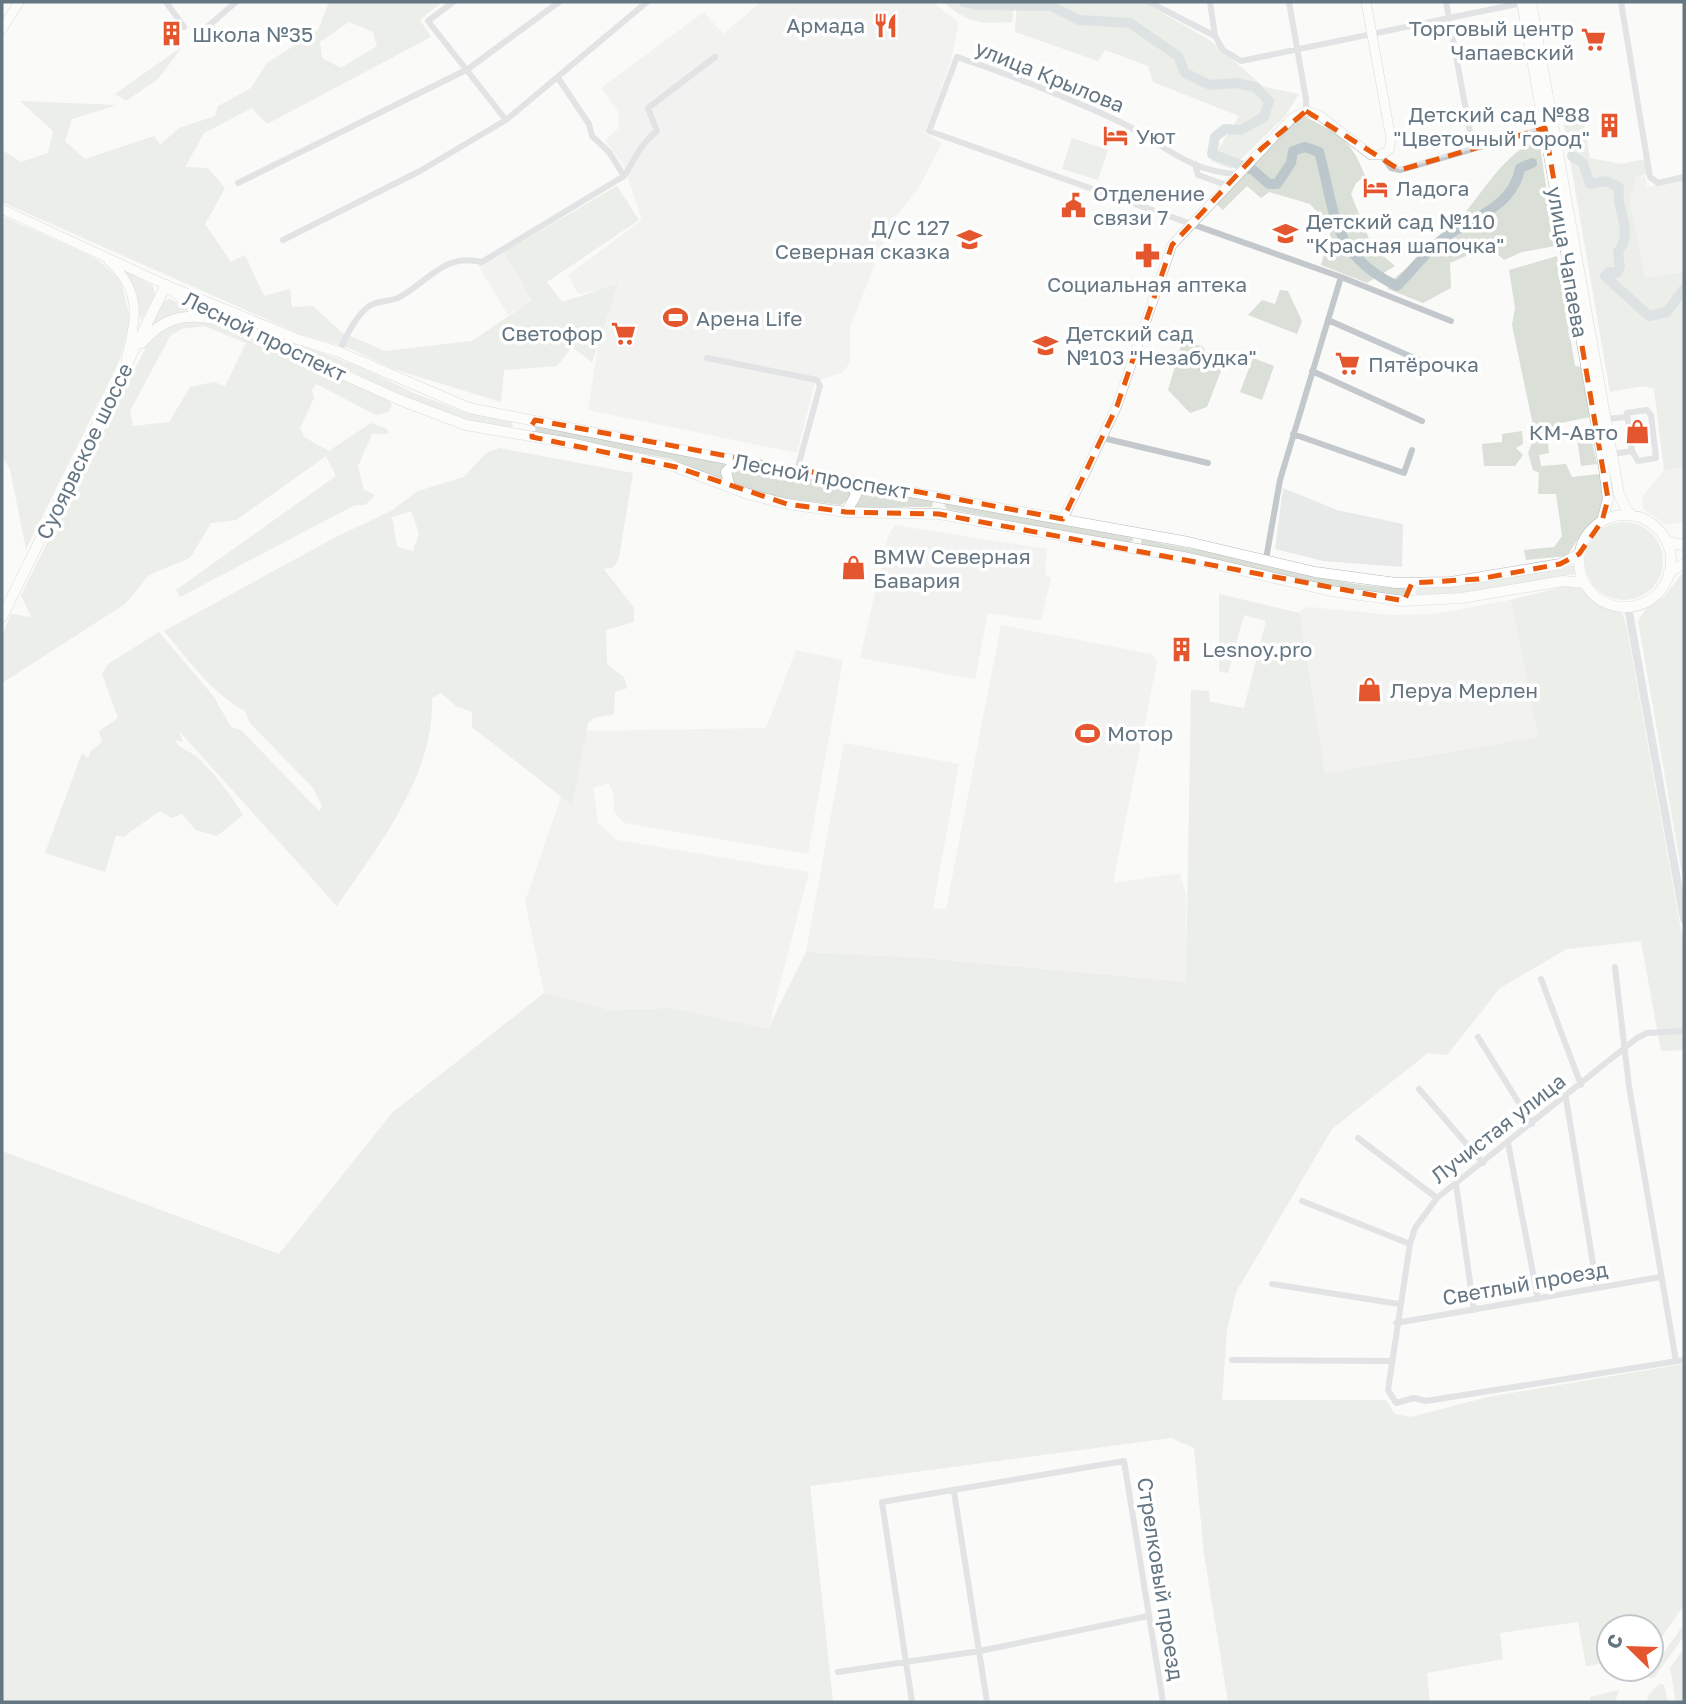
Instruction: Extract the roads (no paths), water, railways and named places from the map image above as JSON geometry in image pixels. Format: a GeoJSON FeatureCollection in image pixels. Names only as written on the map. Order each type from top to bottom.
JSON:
{"type":"FeatureCollection","features":[{"type":"Feature","properties":{"kind":"main road"},"geometry":{"type":"LineString","coordinates":[[2,29],[19,2]]}},
{"type":"Feature","properties":{"kind":"main road"},"geometry":{"type":"LineString","coordinates":[[1063,519],[1103,438],[1133,363],[1172,244],[1190,222],[1292,118],[1306,111],[1319,116],[1371,155],[1381,155],[1389,150],[1391,139],[1366,2]]}},
{"type":"Feature","properties":{"kind":"main road","name":"улица Чапаева"},"geometry":{"type":"LineString","coordinates":[[1526,2],[1604,468],[1608,499],[1602,521]]}},
{"type":"Feature","properties":{"kind":"main road","name":"улица Чапаева"},"geometry":{"type":"LineString","coordinates":[[1526,2],[1619,494],[1627,511],[1634,516]]}},
{"type":"Feature","properties":{"kind":"main road"},"geometry":{"type":"LineString","coordinates":[[2,209],[166,285]]}},
{"type":"Feature","properties":{"kind":"main road"},"geometry":{"type":"LineString","coordinates":[[102,255],[120,271],[135,305],[135,322],[124,369]]}},
{"type":"Feature","properties":{"kind":"main road","name":"Лесной проспект"},"geometry":{"type":"LineString","coordinates":[[166,285],[297,339],[339,352],[469,408],[737,461],[1136,533],[1335,576],[1416,583],[1512,574],[1560,564],[1579,554]]}},
{"type":"Feature","properties":{"kind":"main road","name":"Лесной проспект"},"geometry":{"type":"LineString","coordinates":[[166,285],[182,298],[227,322],[430,412],[466,425],[676,467],[787,504],[846,512],[939,514],[1216,563],[1331,591],[1404,601],[1462,598],[1563,581],[1584,583]]}},
{"type":"Feature","properties":{"kind":"main road","name":"Суоярвское шоссе"},"geometry":{"type":"LineString","coordinates":[[2,617],[166,285]]}},
{"type":"Feature","properties":{"kind":"main road"},"geometry":{"type":"LineString","coordinates":[[124,369],[152,330],[166,321],[198,316],[227,322]]}},
{"type":"Feature","properties":{"kind":"main road"},"geometry":{"type":"LineString","coordinates":[[514,434],[518,430],[517,417]]}},
{"type":"Feature","properties":{"kind":"main road"},"geometry":{"type":"LineString","coordinates":[[532,437],[532,425],[536,420]]}},
{"type":"Feature","properties":{"kind":"main road"},"geometry":{"type":"LineString","coordinates":[[730,487],[726,472],[737,461]]}},
{"type":"Feature","properties":{"kind":"main road"},"geometry":{"type":"LineString","coordinates":[[846,512],[856,495],[850,480]]}},
{"type":"Feature","properties":{"kind":"main road"},"geometry":{"type":"LineString","coordinates":[[939,514],[937,504],[942,497]]}},
{"type":"Feature","properties":{"kind":"main road"},"geometry":{"type":"LineString","coordinates":[[1623,515],[1634,516],[1652,524],[1667,542],[1669,572],[1658,593],[1639,605],[1628,607],[1602,602],[1584,583],[1579,554],[1591,530],[1602,521],[1623,515]]}},
{"type":"Feature","properties":{"kind":"main road"},"geometry":{"type":"LineString","coordinates":[[1134,548],[1139,543],[1136,533]]}},
{"type":"Feature","properties":{"kind":"main road"},"geometry":{"type":"LineString","coordinates":[[1667,542],[1684,545]]}},
{"type":"Feature","properties":{"kind":"main road"},"geometry":{"type":"LineString","coordinates":[[1669,572],[1684,564]]}},
{"type":"Feature","properties":{"kind":"main road"},"geometry":{"type":"LineString","coordinates":[[1404,601],[1409,592],[1405,583]]}},
{"type":"Feature","properties":{"kind":"main road"},"geometry":{"type":"LineString","coordinates":[[1416,583],[1412,593],[1418,601]]}},
{"type":"Feature","properties":{"kind":"street"},"geometry":{"type":"LineString","coordinates":[[166,2],[184,27]]}},
{"type":"Feature","properties":{"kind":"street"},"geometry":{"type":"LineString","coordinates":[[206,28],[236,2]]}},
{"type":"Feature","properties":{"kind":"street"},"geometry":{"type":"LineString","coordinates":[[453,2],[428,21],[506,120]]}},
{"type":"Feature","properties":{"kind":"street"},"geometry":{"type":"LineString","coordinates":[[238,183],[468,69],[559,2]]}},
{"type":"Feature","properties":{"kind":"street"},"geometry":{"type":"LineString","coordinates":[[283,240],[420,171],[506,120],[647,2]]}},
{"type":"Feature","properties":{"kind":"street"},"geometry":{"type":"LineString","coordinates":[[1149,2],[1215,36]]}},
{"type":"Feature","properties":{"kind":"street"},"geometry":{"type":"LineString","coordinates":[[1210,2],[1215,36],[1223,50],[1241,61],[1526,2]]}},
{"type":"Feature","properties":{"kind":"street"},"geometry":{"type":"LineString","coordinates":[[1289,2],[1306,111]]}},
{"type":"Feature","properties":{"kind":"street"},"geometry":{"type":"LineString","coordinates":[[1446,2],[1473,148]]}},
{"type":"Feature","properties":{"kind":"street"},"geometry":{"type":"LineString","coordinates":[[1621,2],[1650,177],[1658,183],[1683,178]]}},
{"type":"Feature","properties":{"kind":"street"},"geometry":{"type":"LineString","coordinates":[[339,352],[351,327],[370,305],[398,298],[442,267],[465,258],[482,262],[624,176],[639,154],[642,143],[657,131],[648,108],[715,57]]}},
{"type":"Feature","properties":{"kind":"street","name":"улица Крылова"},"geometry":{"type":"LineString","coordinates":[[1190,222],[929,131],[957,57],[1118,121],[1175,157],[1219,173],[1238,172]]}},
{"type":"Feature","properties":{"kind":"street"},"geometry":{"type":"LineString","coordinates":[[558,78],[589,124],[592,136],[609,152],[624,176]]}},
{"type":"Feature","properties":{"kind":"street"},"geometry":{"type":"LineString","coordinates":[[1381,155],[1391,168],[1400,170],[1545,128]]}},
{"type":"Feature","properties":{"kind":"street"},"geometry":{"type":"LineString","coordinates":[[1195,164],[1198,175],[1226,185]]}},
{"type":"Feature","properties":{"kind":"street"},"geometry":{"type":"LineString","coordinates":[[1219,173],[1226,185]]}},
{"type":"Feature","properties":{"kind":"street"},"geometry":{"type":"LineString","coordinates":[[1190,222],[1340,276],[1451,321]]}},
{"type":"Feature","properties":{"kind":"street"},"geometry":{"type":"LineString","coordinates":[[1266,559],[1280,480],[1340,276]]}},
{"type":"Feature","properties":{"kind":"street"},"geometry":{"type":"LineString","coordinates":[[1328,320],[1438,369]]}},
{"type":"Feature","properties":{"kind":"street"},"geometry":{"type":"LineString","coordinates":[[707,358],[817,380],[820,386],[797,470]]}},
{"type":"Feature","properties":{"kind":"street"},"geometry":{"type":"LineString","coordinates":[[1312,371],[1422,421]]}},
{"type":"Feature","properties":{"kind":"street"},"geometry":{"type":"LineString","coordinates":[[1647,410],[1651,415],[1657,458],[1638,461],[1632,451],[1627,412],[1647,410]]}},
{"type":"Feature","properties":{"kind":"street"},"geometry":{"type":"LineString","coordinates":[[1606,419],[1627,416]]}},
{"type":"Feature","properties":{"kind":"street"},"geometry":{"type":"LineString","coordinates":[[1293,434],[1404,473],[1412,450]]}},
{"type":"Feature","properties":{"kind":"street"},"geometry":{"type":"LineString","coordinates":[[1103,438],[1208,463]]}},
{"type":"Feature","properties":{"kind":"street"},"geometry":{"type":"LineString","coordinates":[[1612,454],[1632,451]]}},
{"type":"Feature","properties":{"kind":"street"},"geometry":{"type":"LineString","coordinates":[[1628,607],[1684,919]]}},
{"type":"Feature","properties":{"kind":"street"},"geometry":{"type":"LineString","coordinates":[[1615,967],[1629,1086],[1660,1278],[1676,1361],[1684,1360]]}},
{"type":"Feature","properties":{"kind":"street"},"geometry":{"type":"LineString","coordinates":[[1541,979],[1580,1086]]}},
{"type":"Feature","properties":{"kind":"street","name":"Лучистая улица"},"geometry":{"type":"LineString","coordinates":[[1676,1361],[1426,1401],[1414,1398],[1396,1402],[1388,1390],[1410,1244],[1415,1228],[1437,1198],[1566,1098],[1626,1046],[1647,1033],[1684,1031]]}},
{"type":"Feature","properties":{"kind":"street"},"geometry":{"type":"LineString","coordinates":[[1478,1037],[1532,1124]]}},
{"type":"Feature","properties":{"kind":"street"},"geometry":{"type":"LineString","coordinates":[[1419,1088],[1483,1163]]}},
{"type":"Feature","properties":{"kind":"street"},"geometry":{"type":"LineString","coordinates":[[1566,1098],[1597,1289]]}},
{"type":"Feature","properties":{"kind":"street"},"geometry":{"type":"LineString","coordinates":[[1358,1138],[1437,1198]]}},
{"type":"Feature","properties":{"kind":"street"},"geometry":{"type":"LineString","coordinates":[[1508,1143],[1538,1299]]}},
{"type":"Feature","properties":{"kind":"street"},"geometry":{"type":"LineString","coordinates":[[1456,1184],[1474,1310]]}},
{"type":"Feature","properties":{"kind":"street"},"geometry":{"type":"LineString","coordinates":[[1302,1201],[1410,1244]]}},
{"type":"Feature","properties":{"kind":"street","name":"Светлый проезд"},"geometry":{"type":"LineString","coordinates":[[1396,1323],[1660,1278]]}},
{"type":"Feature","properties":{"kind":"street"},"geometry":{"type":"LineString","coordinates":[[1272,1284],[1399,1304]]}},
{"type":"Feature","properties":{"kind":"street"},"geometry":{"type":"LineString","coordinates":[[1232,1360],[1391,1361]]}},
{"type":"Feature","properties":{"kind":"street","name":"Стрелковый проезд"},"geometry":{"type":"LineString","coordinates":[[954,1492],[1124,1461],[1163,1702]]}},
{"type":"Feature","properties":{"kind":"street"},"geometry":{"type":"LineString","coordinates":[[912,1702],[882,1502],[954,1492],[987,1702]]}},
{"type":"Feature","properties":{"kind":"street"},"geometry":{"type":"LineString","coordinates":[[838,1672],[981,1651],[1148,1616]]}},
{"type":"Feature","properties":{"kind":"waterway"},"geometry":{"type":"LineString","coordinates":[[964,2],[976,5],[1051,6],[1079,20],[1130,23],[1178,56],[1185,73],[1210,85],[1236,83],[1255,87],[1269,101],[1264,117],[1241,130],[1225,129],[1215,137],[1212,154],[1253,170],[1269,184],[1277,184],[1291,163],[1293,151],[1305,147],[1319,152],[1334,213],[1348,246],[1375,274],[1397,286],[1443,238],[1503,200],[1520,168],[1532,163]]}},
{"type":"Feature","properties":{"kind":"waterway"},"geometry":{"type":"LineString","coordinates":[[1572,156],[1583,163],[1590,184],[1606,181],[1619,187],[1625,236],[1618,252],[1620,267],[1617,273],[1609,272],[1605,276],[1649,316],[1667,312],[1684,289]]}},
{"type":"Feature","properties":{"kind":"place","name":"Армада"},"geometry":{"type":"Point","coordinates":[885,25]}},
{"type":"Feature","properties":{"kind":"place","name":"Школа №35"},"geometry":{"type":"Point","coordinates":[172,34]}},
{"type":"Feature","properties":{"kind":"place","name":"Торговый центр Чапаевский"},"geometry":{"type":"Point","coordinates":[1594,40]}},
{"type":"Feature","properties":{"kind":"place","name":"Детский сад №88 \"Цветочный город\""},"geometry":{"type":"Point","coordinates":[1610,126]}},
{"type":"Feature","properties":{"kind":"place","name":"Уют"},"geometry":{"type":"Point","coordinates":[1116,136]}},
{"type":"Feature","properties":{"kind":"place","name":"Ладога"},"geometry":{"type":"Point","coordinates":[1376,188]}},
{"type":"Feature","properties":{"kind":"place","name":"Отделение связи 7"},"geometry":{"type":"Point","coordinates":[1073,205]}},
{"type":"Feature","properties":{"kind":"place","name":"Детский сад №110 \"Красная шапочка\""},"geometry":{"type":"Point","coordinates":[1286,233]}},
{"type":"Feature","properties":{"kind":"place","name":"Д/С 127 Северная сказка"},"geometry":{"type":"Point","coordinates":[970,239]}},
{"type":"Feature","properties":{"kind":"place","name":"Социальная аптека"},"geometry":{"type":"Point","coordinates":[1147,255]}},
{"type":"Feature","properties":{"kind":"place","name":"Арена Life"},"geometry":{"type":"Point","coordinates":[676,318]}},
{"type":"Feature","properties":{"kind":"place","name":"Светофор"},"geometry":{"type":"Point","coordinates":[623,333]}},
{"type":"Feature","properties":{"kind":"place","name":"Детский сад №103 \"Незабудка\""},"geometry":{"type":"Point","coordinates":[1046,345]}},
{"type":"Feature","properties":{"kind":"place","name":"Пятёрочка"},"geometry":{"type":"Point","coordinates":[1348,364]}},
{"type":"Feature","properties":{"kind":"place","name":"КМ-Авто"},"geometry":{"type":"Point","coordinates":[1638,432]}},
{"type":"Feature","properties":{"kind":"place","name":"BMW Северная Бавария"},"geometry":{"type":"Point","coordinates":[853,568]}},
{"type":"Feature","properties":{"kind":"place","name":"Lesnoy.pro"},"geometry":{"type":"Point","coordinates":[1182,649]}},
{"type":"Feature","properties":{"kind":"place","name":"Леруа Мерлен"},"geometry":{"type":"Point","coordinates":[1370,690]}},
{"type":"Feature","properties":{"kind":"place","name":"Мотор"},"geometry":{"type":"Point","coordinates":[1087,733]}}]}
